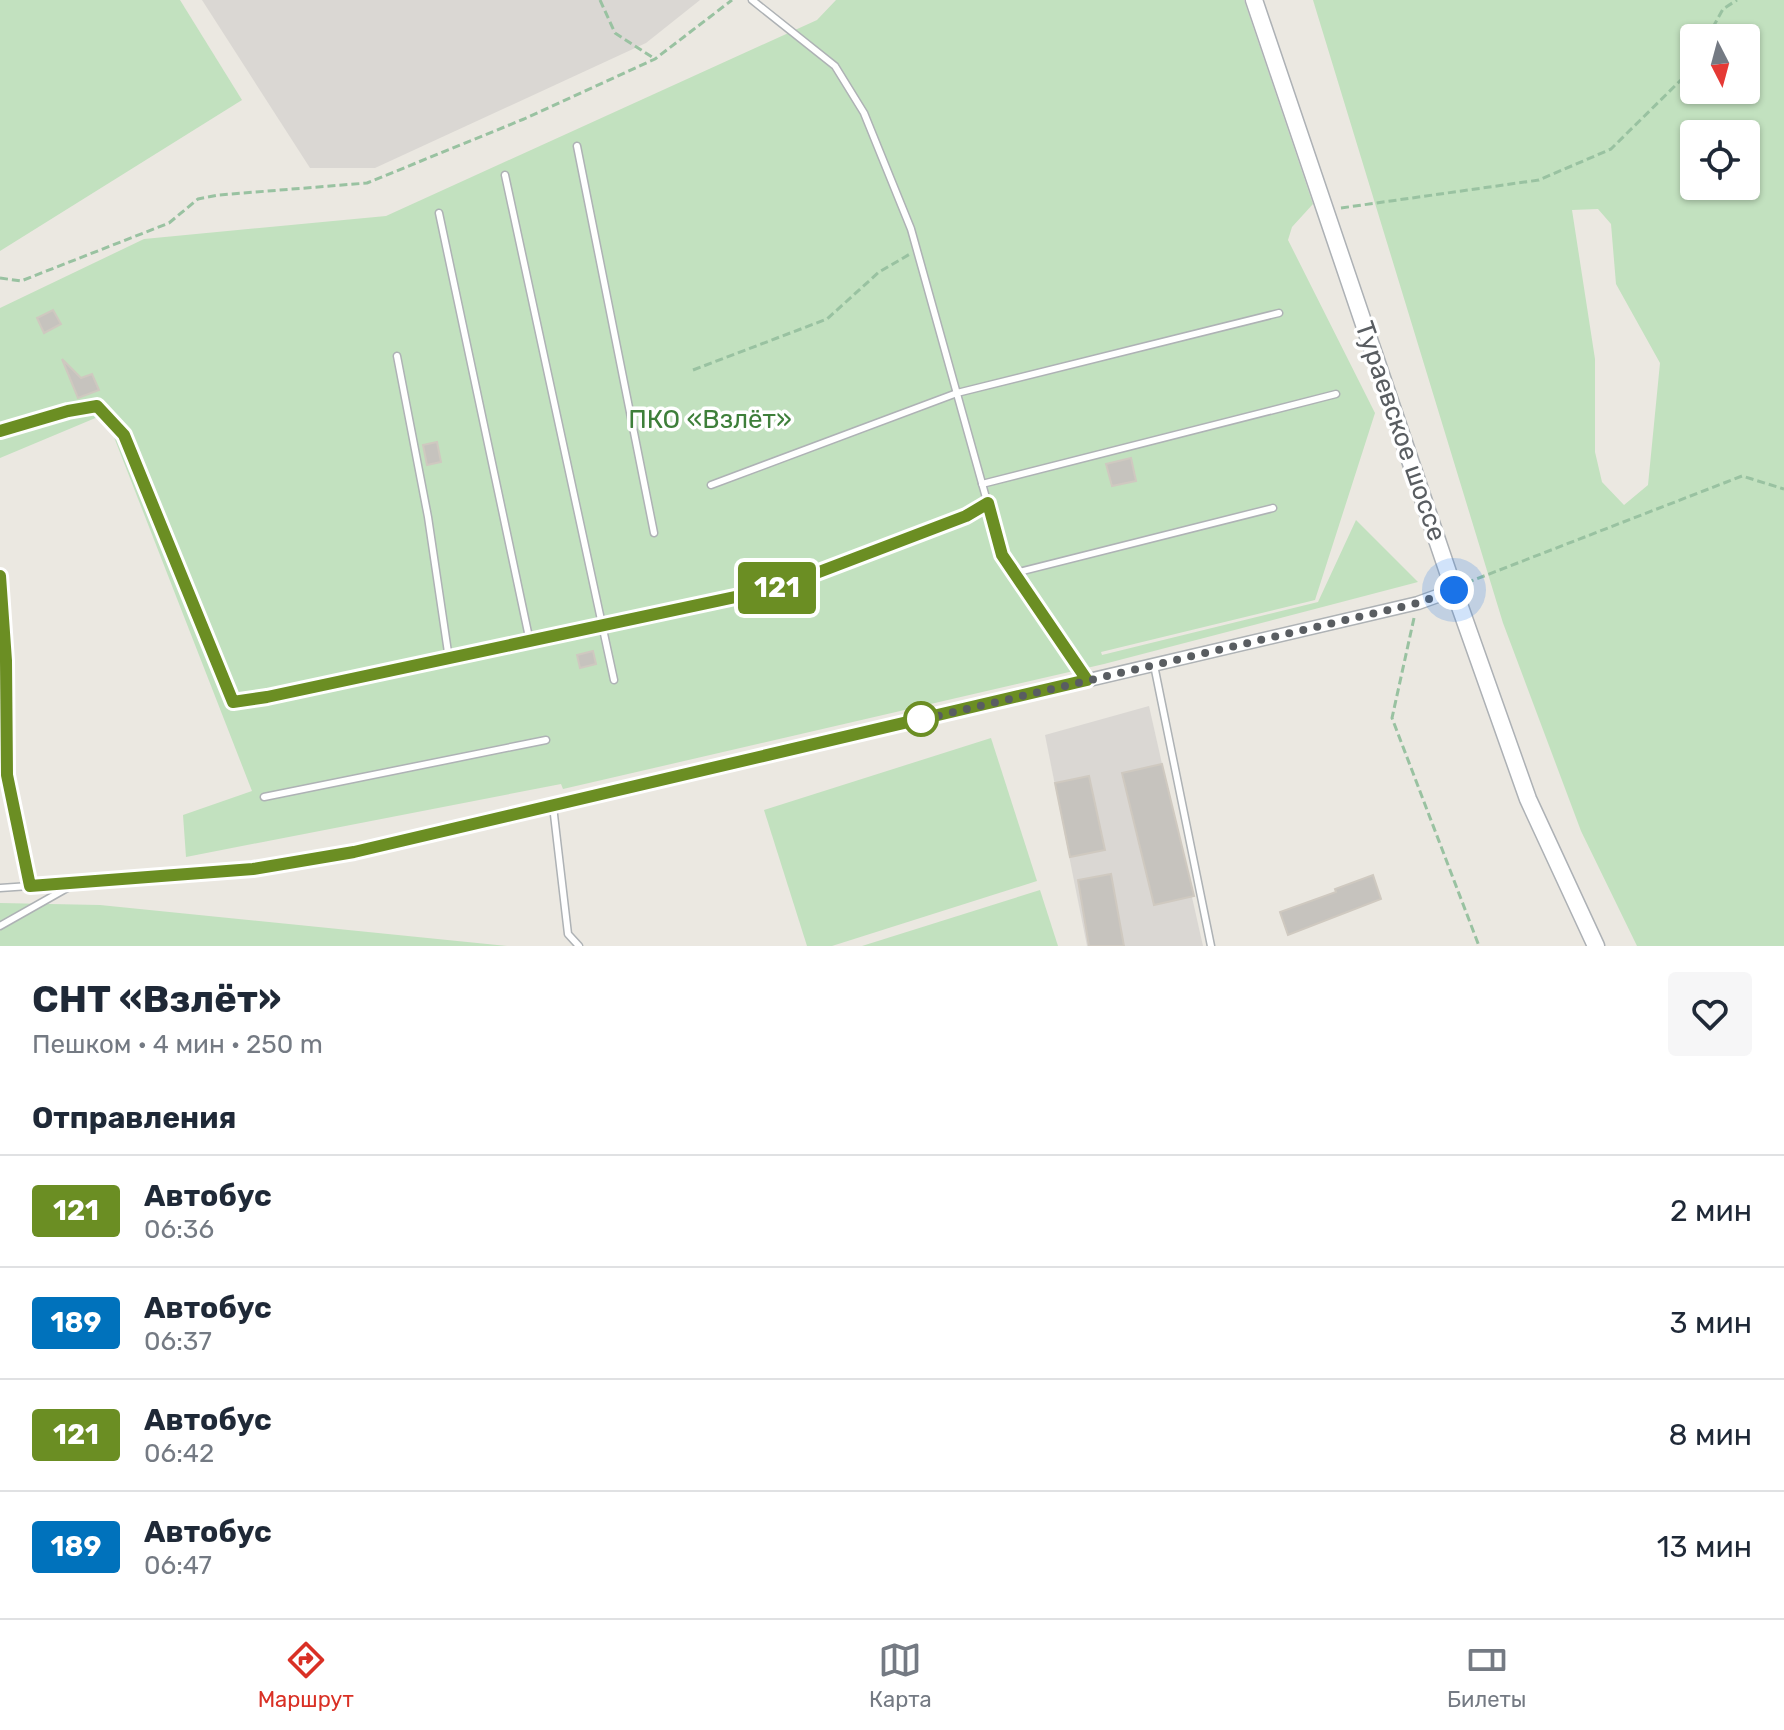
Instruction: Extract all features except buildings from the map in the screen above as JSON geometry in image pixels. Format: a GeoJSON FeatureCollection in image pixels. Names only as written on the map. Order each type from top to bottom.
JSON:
{"type":"FeatureCollection","features":[{"type":"Feature","properties":{"kind":"main road","name":"Тураевское шоссе"},"geometry":{"type":"LineString","coordinates":[[1254,0],[1528,799],[1596,946]]}},
{"type":"Feature","properties":{"kind":"street"},"geometry":{"type":"LineString","coordinates":[[76,883],[253,869],[354,852],[1418,603],[1454,590]]}},
{"type":"Feature","properties":{"kind":"lane"},"geometry":{"type":"LineString","coordinates":[[752,0],[835,66],[864,113],[911,229],[1002,555],[1087,680]]}},
{"type":"Feature","properties":{"kind":"lane"},"geometry":{"type":"LineString","coordinates":[[577,146],[654,533]]}},
{"type":"Feature","properties":{"kind":"lane"},"geometry":{"type":"LineString","coordinates":[[505,175],[614,680]]}},
{"type":"Feature","properties":{"kind":"lane"},"geometry":{"type":"LineString","coordinates":[[439,213],[530,642]]}},
{"type":"Feature","properties":{"kind":"lane"},"geometry":{"type":"LineString","coordinates":[[711,485],[957,393],[1279,313]]}},
{"type":"Feature","properties":{"kind":"lane"},"geometry":{"type":"LineString","coordinates":[[397,356],[428,517],[449,659]]}},
{"type":"Feature","properties":{"kind":"lane"},"geometry":{"type":"LineString","coordinates":[[982,484],[1336,394]]}},
{"type":"Feature","properties":{"kind":"lane"},"geometry":{"type":"LineString","coordinates":[[0,431],[97,406],[124,435],[233,702],[777,588],[966,516],[988,503]]}},
{"type":"Feature","properties":{"kind":"lane"},"geometry":{"type":"LineString","coordinates":[[1015,573],[1273,508]]}},
{"type":"Feature","properties":{"kind":"lane"},"geometry":{"type":"LineString","coordinates":[[0,576],[6,661],[7,775],[30,886]]}},
{"type":"Feature","properties":{"kind":"lane"},"geometry":{"type":"LineString","coordinates":[[1154,665],[1211,946]]}},
{"type":"Feature","properties":{"kind":"lane"},"geometry":{"type":"LineString","coordinates":[[264,797],[546,740]]}},
{"type":"Feature","properties":{"kind":"lane"},"geometry":{"type":"LineString","coordinates":[[553,806],[568,934],[579,946]]}},
{"type":"Feature","properties":{"kind":"lane"},"geometry":{"type":"LineString","coordinates":[[0,888],[76,883]]}},
{"type":"Feature","properties":{"kind":"lane"},"geometry":{"type":"LineString","coordinates":[[0,926],[76,883]]}},
{"type":"Feature","properties":{"kind":"path"},"geometry":{"type":"LineString","coordinates":[[600,0],[615,33],[655,59]]}},
{"type":"Feature","properties":{"kind":"path"},"geometry":{"type":"LineString","coordinates":[[0,278],[21,281],[154,229],[169,223],[198,199],[367,183],[524,119],[655,59],[732,0]]}},
{"type":"Feature","properties":{"kind":"path"},"geometry":{"type":"LineString","coordinates":[[1715,24],[1723,9],[1737,0]]}},
{"type":"Feature","properties":{"kind":"path"},"geometry":{"type":"LineString","coordinates":[[1326,210],[1539,180],[1611,149],[1680,81]]}},
{"type":"Feature","properties":{"kind":"path"},"geometry":{"type":"LineString","coordinates":[[693,370],[827,319],[879,272],[917,250]]}},
{"type":"Feature","properties":{"kind":"path"},"geometry":{"type":"LineString","coordinates":[[1454,590],[1474,577],[1742,476],[1784,489]]}},
{"type":"Feature","properties":{"kind":"path"},"geometry":{"type":"LineString","coordinates":[[1418,603],[1392,718],[1479,946]]}},
{"type":"Feature","properties":{"kind":"shaded area"},"geometry":{"type":"Polygon","coordinates":[[[202,0],[700,0],[646,43],[375,168],[310,168],[202,0]]]}},
{"type":"Feature","properties":{"kind":"shaded area"},"geometry":{"type":"Polygon","coordinates":[[[1149,706],[1203,946],[1087,946],[1045,735],[1149,706]]]}},
{"type":"Feature","properties":{"kind":"green space"},"geometry":{"type":"Polygon","coordinates":[[[0,0],[180,0],[242,100],[0,251],[0,0]]]}},
{"type":"Feature","properties":{"kind":"green space","name":"ПКО «Взлёт»"},"geometry":{"type":"Polygon","coordinates":[[[836,0],[1244,0],[1313,204],[1292,227],[1288,240],[1375,413],[1315,600],[1101,652],[1102,655],[1318,602],[1356,520],[1418,582],[1104,664],[563,789],[561,784],[186,857],[183,815],[252,791],[105,414],[0,458],[0,308],[144,239],[386,216],[817,20],[836,0]]]}},
{"type":"Feature","properties":{"kind":"green space"},"geometry":{"type":"Polygon","coordinates":[[[1313,0],[1784,0],[1784,946],[1637,946],[1581,831],[1503,623],[1313,0]],[[1598,209],[1572,210],[1595,359],[1595,452],[1602,482],[1624,505],[1648,485],[1660,363],[1616,284],[1611,224],[1598,209]]]}},
{"type":"Feature","properties":{"kind":"green space"},"geometry":{"type":"Polygon","coordinates":[[[991,738],[1037,881],[832,946],[807,946],[764,810],[991,738]]]}},
{"type":"Feature","properties":{"kind":"green space"},"geometry":{"type":"Polygon","coordinates":[[[1040,890],[1058,946],[862,946],[1040,890]]]}},
{"type":"Feature","properties":{"kind":"green space"},"geometry":{"type":"Polygon","coordinates":[[[0,903],[100,905],[507,946],[0,946],[0,903]]]}},
{"type":"Feature","properties":{"kind":"bus line","name":"121"},"geometry":{"type":"LineString","coordinates":[[0,431],[97,406],[124,435],[233,702],[777,588],[966,516],[988,503],[1002,555],[1087,680],[354,852],[253,869],[30,886],[7,775],[6,661],[0,576]]}},
{"type":"Feature","properties":{"kind":"route"},"geometry":{"type":"LineString","coordinates":[[921,719],[916,721],[1418,603],[1454,590]]}}]}
